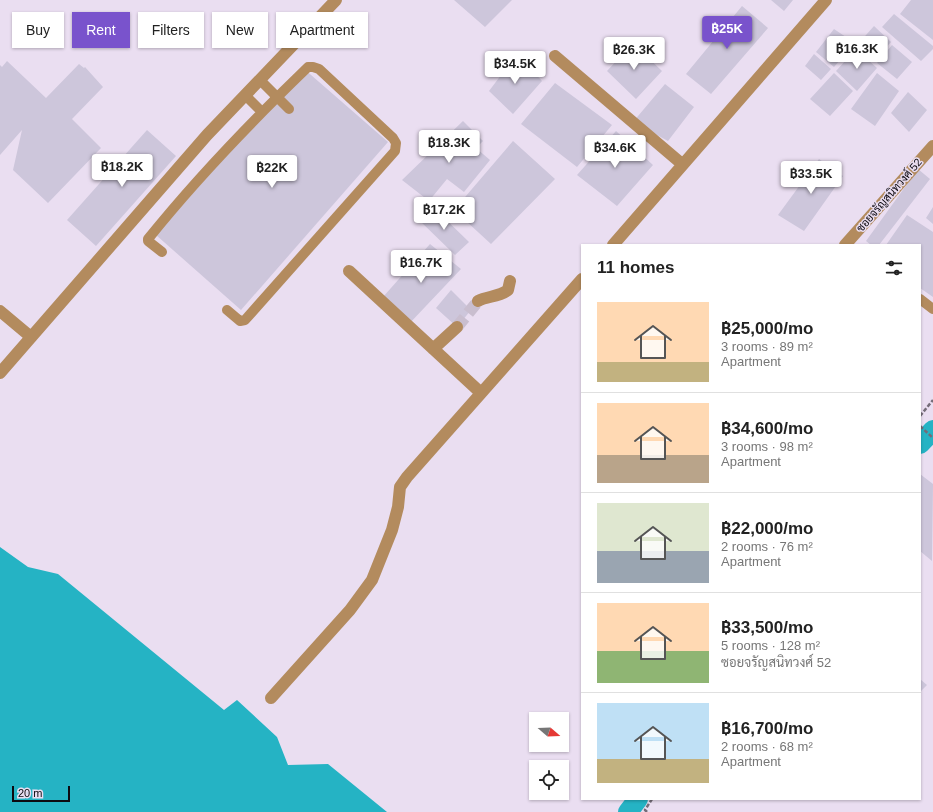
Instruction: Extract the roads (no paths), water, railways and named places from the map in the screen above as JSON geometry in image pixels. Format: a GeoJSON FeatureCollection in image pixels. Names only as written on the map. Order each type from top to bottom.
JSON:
{"type":"FeatureCollection","features":[{"type":"Feature","properties":{"kind":"street"},"geometry":{"type":"LineString","coordinates":[[613,244],[826,0]]}},
{"type":"Feature","properties":{"kind":"street"},"geometry":{"type":"LineString","coordinates":[[0,373],[207,134],[260,80],[328,3]]}},
{"type":"Feature","properties":{"kind":"street"},"geometry":{"type":"LineString","coordinates":[[555,56],[682,164]]}},
{"type":"Feature","properties":{"kind":"street","name":"ซอยจรัญสนิทวงศ์ 52"},"geometry":{"type":"LineString","coordinates":[[849,244],[933,146]]}},
{"type":"Feature","properties":{"kind":"street"},"geometry":{"type":"LineString","coordinates":[[349,271],[481,393]]}},
{"type":"Feature","properties":{"kind":"street"},"geometry":{"type":"LineString","coordinates":[[271,698],[350,610],[372,580],[392,530],[398,507],[400,487],[407,477],[581,280]]}},
{"type":"Feature","properties":{"kind":"street"},"geometry":{"type":"LineString","coordinates":[[478,301],[504,293],[508,290],[510,281]]}},
{"type":"Feature","properties":{"kind":"street"},"geometry":{"type":"LineString","coordinates":[[0,311],[32,337]]}},
{"type":"Feature","properties":{"kind":"street"},"geometry":{"type":"LineString","coordinates":[[433,348],[457,327]]}},
{"type":"Feature","properties":{"kind":"lane"},"geometry":{"type":"LineString","coordinates":[[162,252],[148,241],[148,239],[188,199],[262,112],[308,67],[316,67],[393,138],[396,143],[395,151],[245,320],[240,321],[227,310]]}},
{"type":"Feature","properties":{"kind":"lane"},"geometry":{"type":"LineString","coordinates":[[260,80],[289,109]]}},
{"type":"Feature","properties":{"kind":"lane"},"geometry":{"type":"LineString","coordinates":[[245,95],[262,112]]}},
{"type":"Feature","properties":{"kind":"lane"},"geometry":{"type":"LineString","coordinates":[[921,300],[933,308]]}},
{"type":"Feature","properties":{"kind":"water"},"geometry":{"type":"Polygon","coordinates":[[[0,547],[28,567],[58,574],[224,710],[237,700],[277,737],[288,765],[328,764],[387,812],[0,812],[0,547]]]}},
{"type":"Feature","properties":{"kind":"waterway"},"geometry":{"type":"LineString","coordinates":[[921,443],[933,430]]}},
{"type":"Feature","properties":{"kind":"waterway"},"geometry":{"type":"LineString","coordinates":[[628,812],[637,800]]}},
{"type":"Feature","properties":{"kind":"tunnel"},"geometry":{"type":"LineString","coordinates":[[457,327],[478,301]]}}]}
